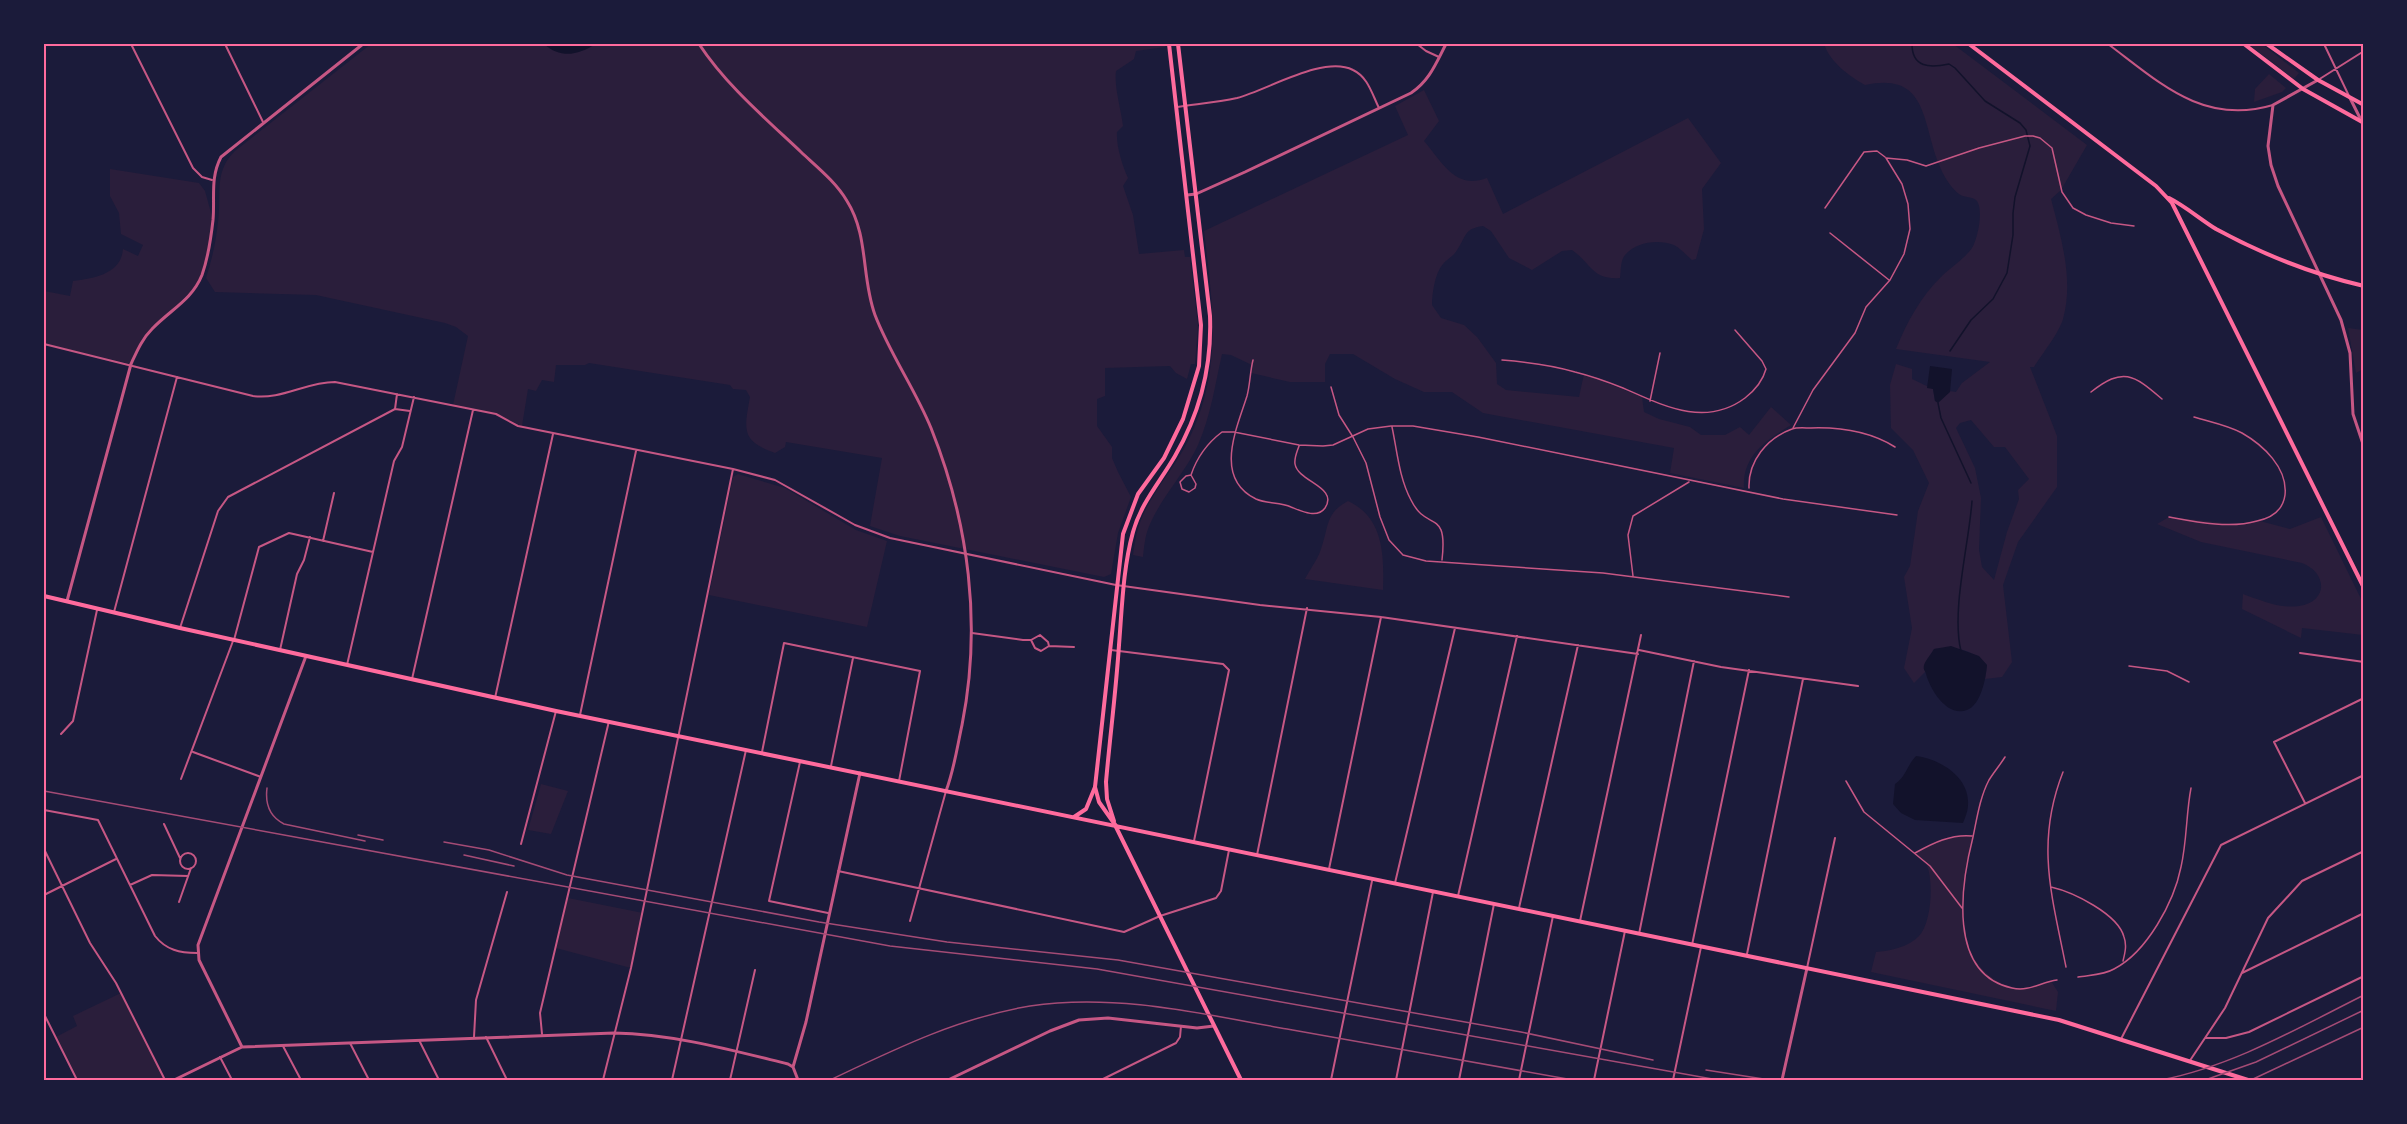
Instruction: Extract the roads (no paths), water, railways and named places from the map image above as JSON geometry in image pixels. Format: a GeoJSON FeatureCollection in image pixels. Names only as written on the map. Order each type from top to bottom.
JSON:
{"type":"FeatureCollection","features":[{"type":"Feature","properties":{"kind":"main road"},"geometry":{"type":"LineString","coordinates":[[1073,817],[1086,809],[1095,787],[1123,534],[1129,513],[1138,495],[1164,458],[1183,419],[1196,379],[1201,344],[1201,325],[1170,44]]}},
{"type":"Feature","properties":{"kind":"main road"},"geometry":{"type":"LineString","coordinates":[[1178,44],[1210,334],[1203,390],[1192,424],[1171,462],[1147,498],[1136,522],[1128,555],[1106,782],[1107,799],[1116,826],[1241,1080]]}},
{"type":"Feature","properties":{"kind":"main road"},"geometry":{"type":"LineString","coordinates":[[1969,44],[2156,186],[2167,197],[2206,223],[2246,244],[2321,275],[2364,286]]}},
{"type":"Feature","properties":{"kind":"main road"},"geometry":{"type":"LineString","coordinates":[[2244,44],[2303,89],[2363,124]]}},
{"type":"Feature","properties":{"kind":"main road"},"geometry":{"type":"LineString","coordinates":[[2267,44],[2318,80],[2364,105]]}},
{"type":"Feature","properties":{"kind":"main road"},"geometry":{"type":"LineString","coordinates":[[2167,197],[2180,217],[2364,588]]}},
{"type":"Feature","properties":{"kind":"main road"},"geometry":{"type":"LineString","coordinates":[[1164,458],[1171,462]]}},
{"type":"Feature","properties":{"kind":"main road"},"geometry":{"type":"LineString","coordinates":[[44,596],[280,651],[556,711],[2059,1020],[2248,1080]]}},
{"type":"Feature","properties":{"kind":"main road"},"geometry":{"type":"LineString","coordinates":[[1095,787],[1099,802],[1116,826]]}},
{"type":"Feature","properties":{"kind":"street"},"geometry":{"type":"LineString","coordinates":[[131,44],[193,168],[202,177],[212,180]]}},
{"type":"Feature","properties":{"kind":"street"},"geometry":{"type":"LineString","coordinates":[[225,44],[263,122]]}},
{"type":"Feature","properties":{"kind":"street"},"geometry":{"type":"LineString","coordinates":[[67,601],[131,364],[147,334],[178,308],[201,277],[213,220],[212,180],[221,157],[363,44]]}},
{"type":"Feature","properties":{"kind":"street"},"geometry":{"type":"LineString","coordinates":[[699,44],[732,87],[830,179],[848,202],[861,236],[873,309],[881,331],[930,425],[953,491],[967,554],[972,633],[964,714],[952,775],[910,921]]}},
{"type":"Feature","properties":{"kind":"street"},"geometry":{"type":"LineString","coordinates":[[1418,44],[1439,57]]}},
{"type":"Feature","properties":{"kind":"street"},"geometry":{"type":"LineString","coordinates":[[1187,195],[1196,194],[1411,93],[1424,83],[1446,44]]}},
{"type":"Feature","properties":{"kind":"street"},"geometry":{"type":"LineString","coordinates":[[2108,44],[2170,91],[2196,104],[2229,110],[2273,105],[2337,70],[2364,51]]}},
{"type":"Feature","properties":{"kind":"street"},"geometry":{"type":"LineString","coordinates":[[2324,44],[2363,124]]}},
{"type":"Feature","properties":{"kind":"street"},"geometry":{"type":"LineString","coordinates":[[1177,107],[1238,98],[1288,77],[1341,67],[1350,68],[1362,77],[1379,108]]}},
{"type":"Feature","properties":{"kind":"street"},"geometry":{"type":"LineString","coordinates":[[2273,105],[2268,136],[2271,165],[2278,186],[2336,305],[2349,346],[2352,404],[2364,447]]}},
{"type":"Feature","properties":{"kind":"street"},"geometry":{"type":"LineString","coordinates":[[44,344],[261,397],[277,395],[309,384],[327,382],[397,393],[496,414],[518,426],[636,451],[733,468],[785,483],[848,521],[890,538],[1116,585],[1260,605],[1307,608],[1455,627],[1858,686]]}},
{"type":"Feature","properties":{"kind":"street"},"geometry":{"type":"LineString","coordinates":[[114,612],[178,376]]}},
{"type":"Feature","properties":{"kind":"street"},"geometry":{"type":"LineString","coordinates":[[395,409],[397,393]]}},
{"type":"Feature","properties":{"kind":"street"},"geometry":{"type":"LineString","coordinates":[[346,665],[394,462],[402,447],[414,397]]}},
{"type":"Feature","properties":{"kind":"street"},"geometry":{"type":"LineString","coordinates":[[180,628],[218,511],[228,497],[395,409],[410,411]]}},
{"type":"Feature","properties":{"kind":"street"},"geometry":{"type":"LineString","coordinates":[[412,679],[473,409]]}},
{"type":"Feature","properties":{"kind":"street"},"geometry":{"type":"LineString","coordinates":[[1183,419],[1192,424]]}},
{"type":"Feature","properties":{"kind":"street"},"geometry":{"type":"LineString","coordinates":[[495,698],[554,433]]}},
{"type":"Feature","properties":{"kind":"street"},"geometry":{"type":"LineString","coordinates":[[580,715],[636,451]]}},
{"type":"Feature","properties":{"kind":"street"},"geometry":{"type":"LineString","coordinates":[[603,1080],[633,957],[733,468]]}},
{"type":"Feature","properties":{"kind":"street"},"geometry":{"type":"LineString","coordinates":[[323,541],[334,493]]}},
{"type":"Feature","properties":{"kind":"street"},"geometry":{"type":"LineString","coordinates":[[182,779],[234,640],[258,548],[289,533],[373,552]]}},
{"type":"Feature","properties":{"kind":"street"},"geometry":{"type":"LineString","coordinates":[[280,651],[297,574],[304,560],[309,537]]}},
{"type":"Feature","properties":{"kind":"street"},"geometry":{"type":"LineString","coordinates":[[60,734],[73,721],[98,608]]}},
{"type":"Feature","properties":{"kind":"street"},"geometry":{"type":"LineString","coordinates":[[1257,855],[1307,608]]}},
{"type":"Feature","properties":{"kind":"street"},"geometry":{"type":"LineString","coordinates":[[1329,869],[1381,617]]}},
{"type":"Feature","properties":{"kind":"street"},"geometry":{"type":"LineString","coordinates":[[1395,883],[1455,627]]}},
{"type":"Feature","properties":{"kind":"street"},"geometry":{"type":"LineString","coordinates":[[972,633],[1031,640],[1040,635],[1049,646]]}},
{"type":"Feature","properties":{"kind":"street"},"geometry":{"type":"LineString","coordinates":[[1580,921],[1641,635]]}},
{"type":"Feature","properties":{"kind":"street"},"geometry":{"type":"LineString","coordinates":[[1458,896],[1517,636]]}},
{"type":"Feature","properties":{"kind":"street"},"geometry":{"type":"LineString","coordinates":[[1031,640],[1035,648],[1041,651],[1049,646],[1074,647]]}},
{"type":"Feature","properties":{"kind":"street"},"geometry":{"type":"LineString","coordinates":[[762,752],[784,643],[920,671],[899,781]]}},
{"type":"Feature","properties":{"kind":"street"},"geometry":{"type":"LineString","coordinates":[[1519,908],[1578,644]]}},
{"type":"Feature","properties":{"kind":"street"},"geometry":{"type":"LineString","coordinates":[[1111,650],[1223,664],[1229,670],[1194,844]]}},
{"type":"Feature","properties":{"kind":"street"},"geometry":{"type":"LineString","coordinates":[[2300,653],[2364,662]]}},
{"type":"Feature","properties":{"kind":"street"},"geometry":{"type":"LineString","coordinates":[[242,1047],[197,953],[200,938],[306,656]]}},
{"type":"Feature","properties":{"kind":"street"},"geometry":{"type":"LineString","coordinates":[[831,766],[853,658]]}},
{"type":"Feature","properties":{"kind":"street"},"geometry":{"type":"LineString","coordinates":[[1639,934],[1694,661]]}},
{"type":"Feature","properties":{"kind":"street"},"geometry":{"type":"LineString","coordinates":[[1692,945],[1749,670]]}},
{"type":"Feature","properties":{"kind":"street"},"geometry":{"type":"LineString","coordinates":[[1746,957],[1803,679]]}},
{"type":"Feature","properties":{"kind":"street"},"geometry":{"type":"LineString","coordinates":[[2306,803],[2274,742],[2364,698]]}},
{"type":"Feature","properties":{"kind":"street"},"geometry":{"type":"LineString","coordinates":[[521,844],[556,711]]}},
{"type":"Feature","properties":{"kind":"street"},"geometry":{"type":"LineString","coordinates":[[542,1034],[540,1013],[609,721]]}},
{"type":"Feature","properties":{"kind":"street"},"geometry":{"type":"LineString","coordinates":[[672,1080],[747,750]]}},
{"type":"Feature","properties":{"kind":"street"},"geometry":{"type":"LineString","coordinates":[[192,751],[261,777]]}},
{"type":"Feature","properties":{"kind":"street"},"geometry":{"type":"LineString","coordinates":[[801,760],[770,901],[828,913]]}},
{"type":"Feature","properties":{"kind":"street"},"geometry":{"type":"LineString","coordinates":[[798,1080],[793,1067],[806,1022],[860,773]]}},
{"type":"Feature","properties":{"kind":"street"},"geometry":{"type":"LineString","coordinates":[[2121,1039],[2221,845],[2364,775]]}},
{"type":"Feature","properties":{"kind":"street"},"geometry":{"type":"LineString","coordinates":[[44,810],[98,820],[160,942],[175,951],[197,953]]}},
{"type":"Feature","properties":{"kind":"street"},"geometry":{"type":"LineString","coordinates":[[164,824],[183,868],[191,868]]}},
{"type":"Feature","properties":{"kind":"street"},"geometry":{"type":"LineString","coordinates":[[1782,1080],[1834,838]]}},
{"type":"Feature","properties":{"kind":"street"},"geometry":{"type":"LineString","coordinates":[[44,849],[90,943],[116,983],[165,1080]]}},
{"type":"Feature","properties":{"kind":"street"},"geometry":{"type":"LineString","coordinates":[[838,871],[1124,932],[1160,916],[1216,898],[1221,891],[1229,850]]}},
{"type":"Feature","properties":{"kind":"street"},"geometry":{"type":"LineString","coordinates":[[2189,1062],[2225,1008],[2268,918],[2302,881],[2364,851]]}},
{"type":"Feature","properties":{"kind":"street"},"geometry":{"type":"LineString","coordinates":[[179,902],[191,868],[196,862],[193,855],[186,853],[180,858]]}},
{"type":"Feature","properties":{"kind":"street"},"geometry":{"type":"LineString","coordinates":[[44,895],[117,859]]}},
{"type":"Feature","properties":{"kind":"street"},"geometry":{"type":"LineString","coordinates":[[130,885],[152,875],[188,876]]}},
{"type":"Feature","properties":{"kind":"street"},"geometry":{"type":"LineString","coordinates":[[1331,1080],[1373,878]]}},
{"type":"Feature","properties":{"kind":"street"},"geometry":{"type":"LineString","coordinates":[[1395,1080],[1434,891]]}},
{"type":"Feature","properties":{"kind":"street"},"geometry":{"type":"LineString","coordinates":[[474,1037],[476,1000],[507,892]]}},
{"type":"Feature","properties":{"kind":"street"},"geometry":{"type":"LineString","coordinates":[[1458,1080],[1494,903]]}},
{"type":"Feature","properties":{"kind":"street"},"geometry":{"type":"LineString","coordinates":[[2242,973],[2364,913]]}},
{"type":"Feature","properties":{"kind":"street"},"geometry":{"type":"LineString","coordinates":[[1519,1080],[1553,915]]}},
{"type":"Feature","properties":{"kind":"street"},"geometry":{"type":"LineString","coordinates":[[1594,1080],[1624,930]]}},
{"type":"Feature","properties":{"kind":"street"},"geometry":{"type":"LineString","coordinates":[[1673,1080],[1701,947]]}},
{"type":"Feature","properties":{"kind":"street"},"geometry":{"type":"LineString","coordinates":[[730,1080],[755,969]]}},
{"type":"Feature","properties":{"kind":"street"},"geometry":{"type":"LineString","coordinates":[[2206,1038],[2226,1038],[2249,1032],[2364,976]]}},
{"type":"Feature","properties":{"kind":"street"},"geometry":{"type":"LineString","coordinates":[[44,1006],[45,1016],[77,1080]]}},
{"type":"Feature","properties":{"kind":"street"},"geometry":{"type":"LineString","coordinates":[[948,1080],[1050,1031],[1079,1020],[1108,1018],[1202,1028],[1214,1026]]}},
{"type":"Feature","properties":{"kind":"street"},"geometry":{"type":"LineString","coordinates":[[1101,1080],[1176,1043],[1180,1037],[1181,1025]]}},
{"type":"Feature","properties":{"kind":"street"},"geometry":{"type":"LineString","coordinates":[[174,1080],[242,1047],[542,1034],[643,1033],[682,1039],[793,1067]]}},
{"type":"Feature","properties":{"kind":"street"},"geometry":{"type":"LineString","coordinates":[[486,1036],[507,1080]]}},
{"type":"Feature","properties":{"kind":"street"},"geometry":{"type":"LineString","coordinates":[[419,1039],[439,1080]]}},
{"type":"Feature","properties":{"kind":"street"},"geometry":{"type":"LineString","coordinates":[[350,1042],[369,1080]]}},
{"type":"Feature","properties":{"kind":"street"},"geometry":{"type":"LineString","coordinates":[[283,1045],[301,1080]]}},
{"type":"Feature","properties":{"kind":"street"},"geometry":{"type":"LineString","coordinates":[[220,1057],[232,1080]]}},
{"type":"Feature","properties":{"kind":"lane"},"geometry":{"type":"LineString","coordinates":[[1886,158],[1926,166],[1979,148],[2033,136],[2040,138],[2052,148],[2062,192],[2073,208],[2111,223],[2134,226]]}},
{"type":"Feature","properties":{"kind":"lane"},"geometry":{"type":"LineString","coordinates":[[1749,488],[1751,469],[1758,454],[1793,428],[1813,390],[1855,333],[1866,307],[1890,280],[1904,254],[1910,221],[1906,195],[1886,158],[1876,151],[1864,153],[1825,208]]}},
{"type":"Feature","properties":{"kind":"lane"},"geometry":{"type":"LineString","coordinates":[[1830,233],[1890,280]]}},
{"type":"Feature","properties":{"kind":"lane"},"geometry":{"type":"LineString","coordinates":[[1502,360],[1573,371],[1620,387],[1674,410],[1703,413],[1731,407],[1747,396],[1761,380],[1766,369],[1762,361],[1735,330]]}},
{"type":"Feature","properties":{"kind":"lane"},"geometry":{"type":"LineString","coordinates":[[1650,401],[1660,353]]}},
{"type":"Feature","properties":{"kind":"lane"},"geometry":{"type":"LineString","coordinates":[[1253,360],[1248,394],[1234,432],[1231,456],[1236,478],[1247,493],[1255,498],[1280,503],[1306,513],[1319,512],[1324,509],[1327,501],[1326,495],[1324,489],[1301,475],[1296,469],[1294,461],[1299,445]]}},
{"type":"Feature","properties":{"kind":"lane"},"geometry":{"type":"LineString","coordinates":[[2091,392],[2115,377],[2130,376],[2141,381],[2162,399]]}},
{"type":"Feature","properties":{"kind":"lane"},"geometry":{"type":"LineString","coordinates":[[1331,387],[1339,415],[1366,463],[1380,517],[1389,540],[1403,555],[1412,559],[1633,577],[1789,597]]}},
{"type":"Feature","properties":{"kind":"lane"},"geometry":{"type":"LineString","coordinates":[[2169,517],[2205,522],[2250,523],[2276,513],[2284,501],[2286,487],[2283,475],[2266,452],[2242,433],[2193,417]]}},
{"type":"Feature","properties":{"kind":"lane"},"geometry":{"type":"LineString","coordinates":[[1391,426],[1411,500],[1444,532],[1442,561]]}},
{"type":"Feature","properties":{"kind":"lane"},"geometry":{"type":"LineString","coordinates":[[1191,475],[1196,484],[1195,488],[1185,492],[1180,482],[1186,476],[1191,475],[1199,458],[1213,439],[1222,432],[1234,432],[1299,445],[1333,445],[1368,429],[1413,426],[1804,503],[1897,516]]}},
{"type":"Feature","properties":{"kind":"lane"},"geometry":{"type":"LineString","coordinates":[[1793,428],[1849,429],[1875,436],[1895,447]]}},
{"type":"Feature","properties":{"kind":"lane"},"geometry":{"type":"LineString","coordinates":[[1633,577],[1628,535],[1633,516],[1690,481]]}},
{"type":"Feature","properties":{"kind":"lane"},"geometry":{"type":"LineString","coordinates":[[2129,666],[2168,671],[2189,682]]}},
{"type":"Feature","properties":{"kind":"lane"},"geometry":{"type":"LineString","coordinates":[[2005,757],[1984,791],[1964,877],[1962,909],[1967,946],[1988,975],[2014,989],[2031,988],[2057,980]]}},
{"type":"Feature","properties":{"kind":"lane"},"geometry":{"type":"LineString","coordinates":[[2063,772],[2051,807],[2047,846],[2051,886],[2066,967]]}},
{"type":"Feature","properties":{"kind":"lane"},"geometry":{"type":"LineString","coordinates":[[1846,781],[1864,812],[1936,872],[1962,909]]}},
{"type":"Feature","properties":{"kind":"lane"},"geometry":{"type":"LineString","coordinates":[[2078,977],[2113,970],[2142,946],[2173,893],[2182,860],[2191,788]]}},
{"type":"Feature","properties":{"kind":"lane"},"geometry":{"type":"LineString","coordinates":[[1915,853],[1931,844],[1954,836],[1973,836]]}},
{"type":"Feature","properties":{"kind":"lane"},"geometry":{"type":"LineString","coordinates":[[2051,886],[2084,900],[2117,924],[2125,939],[2123,963]]}},
{"type":"Feature","properties":{"kind":"waterway"},"geometry":{"type":"LineString","coordinates":[[1912,44],[1915,58],[1923,65],[1949,64],[1985,101],[2020,123],[2026,130],[2030,146],[2015,197],[2013,235],[2007,273],[1993,299],[1971,320],[1950,351]]}},
{"type":"Feature","properties":{"kind":"waterway"},"geometry":{"type":"LineString","coordinates":[[1938,403],[1941,418],[1971,483]]}},
{"type":"Feature","properties":{"kind":"waterway"},"geometry":{"type":"LineString","coordinates":[[1961,651],[1958,635],[1959,597],[1972,501]]}},
{"type":"Feature","properties":{"kind":"railway"},"geometry":{"type":"LineString","coordinates":[[267,788],[270,809],[275,818],[284,824],[365,841]]}},
{"type":"Feature","properties":{"kind":"railway"},"geometry":{"type":"LineString","coordinates":[[44,791],[890,946],[1097,969],[1718,1080]]}},
{"type":"Feature","properties":{"kind":"railway"},"geometry":{"type":"LineString","coordinates":[[358,835],[383,840]]}},
{"type":"Feature","properties":{"kind":"railway"},"geometry":{"type":"LineString","coordinates":[[444,842],[489,850],[567,875],[819,922],[947,942],[1118,960],[1521,1032],[1653,1060]]}},
{"type":"Feature","properties":{"kind":"railway"},"geometry":{"type":"LineString","coordinates":[[464,855],[514,866]]}},
{"type":"Feature","properties":{"kind":"railway"},"geometry":{"type":"LineString","coordinates":[[2161,1080],[2188,1074],[2239,1056],[2364,995]]}},
{"type":"Feature","properties":{"kind":"railway"},"geometry":{"type":"LineString","coordinates":[[830,1080],[903,1046],[978,1018],[1030,1006],[1094,1002],[1191,1012],[1573,1080]]}},
{"type":"Feature","properties":{"kind":"railway"},"geometry":{"type":"LineString","coordinates":[[2205,1080],[2256,1062],[2364,1010]]}},
{"type":"Feature","properties":{"kind":"railway"},"geometry":{"type":"LineString","coordinates":[[2251,1080],[2364,1027]]}},
{"type":"Feature","properties":{"kind":"railway"},"geometry":{"type":"LineString","coordinates":[[1706,1070],[1770,1080]]}}]}
